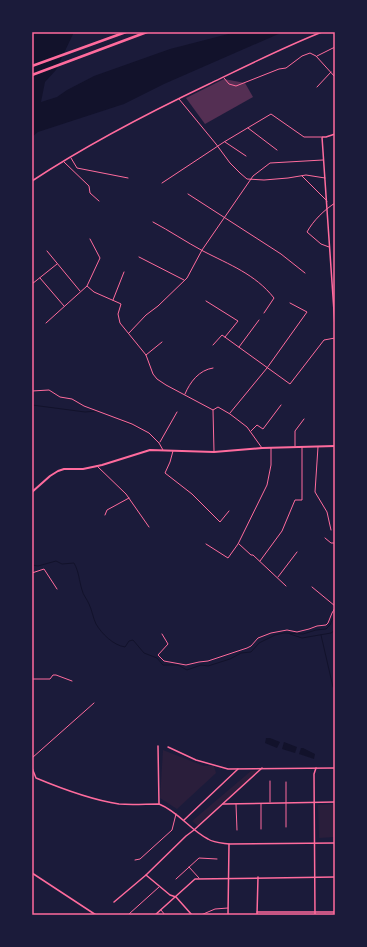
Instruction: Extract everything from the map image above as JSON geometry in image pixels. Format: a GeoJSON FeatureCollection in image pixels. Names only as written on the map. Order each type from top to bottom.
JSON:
{"type":"FeatureCollection","features":[{"type":"Feature","properties":{"kind":"highway"},"geometry":{"type":"LineString","coordinates":[[32,66],[126,32]]}},
{"type":"Feature","properties":{"kind":"highway"},"geometry":{"type":"LineString","coordinates":[[32,75],[147,32]]}},
{"type":"Feature","properties":{"kind":"street"},"geometry":{"type":"LineString","coordinates":[[32,181],[122,128],[223,77],[322,32]]}},
{"type":"Feature","properties":{"kind":"street"},"geometry":{"type":"LineString","coordinates":[[335,134],[322,137],[335,326]]}},
{"type":"Feature","properties":{"kind":"street"},"geometry":{"type":"LineString","coordinates":[[32,492],[58,471],[97,466],[146,450],[214,452],[262,448],[335,446]]}},
{"type":"Feature","properties":{"kind":"street"},"geometry":{"type":"LineString","coordinates":[[158,746],[159,804]]}},
{"type":"Feature","properties":{"kind":"street"},"geometry":{"type":"LineString","coordinates":[[168,747],[186,756],[222,768],[335,768]]}},
{"type":"Feature","properties":{"kind":"street"},"geometry":{"type":"LineString","coordinates":[[32,768],[36,778],[87,796],[118,804],[159,804],[176,814],[208,840],[214,842],[229,844],[335,843]]}},
{"type":"Feature","properties":{"kind":"street"},"geometry":{"type":"LineString","coordinates":[[184,820],[238,768]]}},
{"type":"Feature","properties":{"kind":"street"},"geometry":{"type":"LineString","coordinates":[[114,902],[262,768]]}},
{"type":"Feature","properties":{"kind":"street"},"geometry":{"type":"LineString","coordinates":[[315,915],[314,774],[316,768]]}},
{"type":"Feature","properties":{"kind":"street"},"geometry":{"type":"LineString","coordinates":[[223,804],[335,802]]}},
{"type":"Feature","properties":{"kind":"street"},"geometry":{"type":"LineString","coordinates":[[228,915],[229,844]]}},
{"type":"Feature","properties":{"kind":"street"},"geometry":{"type":"LineString","coordinates":[[32,873],[96,915]]}},
{"type":"Feature","properties":{"kind":"street"},"geometry":{"type":"LineString","coordinates":[[146,874],[170,895],[176,897],[192,915]]}},
{"type":"Feature","properties":{"kind":"street"},"geometry":{"type":"LineString","coordinates":[[155,915],[196,879],[200,878],[335,876]]}},
{"type":"Feature","properties":{"kind":"street"},"geometry":{"type":"LineString","coordinates":[[257,915],[258,877]]}},
{"type":"Feature","properties":{"kind":"street"},"geometry":{"type":"LineString","coordinates":[[257,912],[335,912]]}},
{"type":"Feature","properties":{"kind":"lane"},"geometry":{"type":"LineString","coordinates":[[316,56],[335,46]]}},
{"type":"Feature","properties":{"kind":"lane"},"geometry":{"type":"LineString","coordinates":[[223,77],[229,84],[236,86],[279,69],[286,68],[307,54],[311,53],[316,56],[335,77]]}},
{"type":"Feature","properties":{"kind":"lane"},"geometry":{"type":"LineString","coordinates":[[317,87],[331,72]]}},
{"type":"Feature","properties":{"kind":"lane"},"geometry":{"type":"LineString","coordinates":[[179,99],[240,173],[250,179],[264,180],[306,175],[326,178]]}},
{"type":"Feature","properties":{"kind":"lane"},"geometry":{"type":"LineString","coordinates":[[162,183],[224,142],[271,114],[304,136],[322,137]]}},
{"type":"Feature","properties":{"kind":"lane"},"geometry":{"type":"LineString","coordinates":[[247,128],[277,150]]}},
{"type":"Feature","properties":{"kind":"lane"},"geometry":{"type":"LineString","coordinates":[[224,142],[246,156]]}},
{"type":"Feature","properties":{"kind":"lane"},"geometry":{"type":"LineString","coordinates":[[71,157],[77,168],[128,178]]}},
{"type":"Feature","properties":{"kind":"lane"},"geometry":{"type":"LineString","coordinates":[[128,334],[146,315],[158,306],[184,281],[202,250],[250,179],[270,163],[324,160]]}},
{"type":"Feature","properties":{"kind":"lane"},"geometry":{"type":"LineString","coordinates":[[64,161],[89,186],[90,193],[98,201]]}},
{"type":"Feature","properties":{"kind":"lane"},"geometry":{"type":"LineString","coordinates":[[302,176],[327,201]]}},
{"type":"Feature","properties":{"kind":"lane"},"geometry":{"type":"LineString","coordinates":[[188,194],[282,254],[305,273]]}},
{"type":"Feature","properties":{"kind":"lane"},"geometry":{"type":"LineString","coordinates":[[330,247],[321,244],[307,232],[328,208],[335,204]]}},
{"type":"Feature","properties":{"kind":"lane"},"geometry":{"type":"LineString","coordinates":[[153,222],[202,250],[245,272],[269,291],[274,298],[264,313]]}},
{"type":"Feature","properties":{"kind":"lane"},"geometry":{"type":"LineString","coordinates":[[46,323],[87,286],[100,258],[90,239]]}},
{"type":"Feature","properties":{"kind":"lane"},"geometry":{"type":"LineString","coordinates":[[47,251],[81,291]]}},
{"type":"Feature","properties":{"kind":"lane"},"geometry":{"type":"LineString","coordinates":[[139,257],[184,281]]}},
{"type":"Feature","properties":{"kind":"lane"},"geometry":{"type":"LineString","coordinates":[[32,284],[57,264]]}},
{"type":"Feature","properties":{"kind":"lane"},"geometry":{"type":"LineString","coordinates":[[112,300],[124,272]]}},
{"type":"Feature","properties":{"kind":"lane"},"geometry":{"type":"LineString","coordinates":[[40,278],[64,306]]}},
{"type":"Feature","properties":{"kind":"lane"},"geometry":{"type":"LineString","coordinates":[[87,286],[94,292],[120,304],[118,318],[122,327],[146,355],[153,374],[157,379],[213,410]]}},
{"type":"Feature","properties":{"kind":"lane"},"geometry":{"type":"LineString","coordinates":[[206,301],[238,321],[225,338]]}},
{"type":"Feature","properties":{"kind":"lane"},"geometry":{"type":"LineString","coordinates":[[230,414],[267,368],[307,312],[290,303]]}},
{"type":"Feature","properties":{"kind":"lane"},"geometry":{"type":"LineString","coordinates":[[238,347],[259,320]]}},
{"type":"Feature","properties":{"kind":"lane"},"geometry":{"type":"LineString","coordinates":[[213,346],[222,335],[290,384],[324,340],[335,338]]}},
{"type":"Feature","properties":{"kind":"lane"},"geometry":{"type":"LineString","coordinates":[[146,355],[162,342]]}},
{"type":"Feature","properties":{"kind":"lane"},"geometry":{"type":"LineString","coordinates":[[184,395],[192,381],[207,369],[213,368]]}},
{"type":"Feature","properties":{"kind":"lane"},"geometry":{"type":"LineString","coordinates":[[32,391],[49,390],[60,397],[72,399],[84,406],[140,428],[149,433],[159,443],[163,450]]}},
{"type":"Feature","properties":{"kind":"lane"},"geometry":{"type":"LineString","coordinates":[[251,432],[257,425],[262,429],[281,405]]}},
{"type":"Feature","properties":{"kind":"lane"},"geometry":{"type":"LineString","coordinates":[[213,410],[218,407],[244,424],[262,448]]}},
{"type":"Feature","properties":{"kind":"lane"},"geometry":{"type":"LineString","coordinates":[[213,410],[214,452]]}},
{"type":"Feature","properties":{"kind":"lane"},"geometry":{"type":"LineString","coordinates":[[159,443],[177,412]]}},
{"type":"Feature","properties":{"kind":"lane"},"geometry":{"type":"LineString","coordinates":[[295,447],[295,431],[304,419]]}},
{"type":"Feature","properties":{"kind":"lane"},"geometry":{"type":"LineString","coordinates":[[260,560],[282,531],[295,500],[302,500],[302,447]]}},
{"type":"Feature","properties":{"kind":"lane"},"geometry":{"type":"LineString","coordinates":[[318,447],[315,492],[327,512],[331,530]]}},
{"type":"Feature","properties":{"kind":"lane"},"geometry":{"type":"LineString","coordinates":[[206,544],[228,558],[238,544],[267,485],[271,465],[271,448]]}},
{"type":"Feature","properties":{"kind":"lane"},"geometry":{"type":"LineString","coordinates":[[173,450],[165,473],[192,494],[220,522],[230,511]]}},
{"type":"Feature","properties":{"kind":"lane"},"geometry":{"type":"LineString","coordinates":[[97,466],[130,498],[149,527]]}},
{"type":"Feature","properties":{"kind":"lane"},"geometry":{"type":"LineString","coordinates":[[105,515],[107,510],[130,498]]}},
{"type":"Feature","properties":{"kind":"lane"},"geometry":{"type":"LineString","coordinates":[[325,538],[331,543],[335,543]]}},
{"type":"Feature","properties":{"kind":"lane"},"geometry":{"type":"LineString","coordinates":[[238,544],[250,555],[253,555],[260,560],[286,586]]}},
{"type":"Feature","properties":{"kind":"lane"},"geometry":{"type":"LineString","coordinates":[[277,577],[297,552]]}},
{"type":"Feature","properties":{"kind":"lane"},"geometry":{"type":"LineString","coordinates":[[32,573],[44,569],[57,589]]}},
{"type":"Feature","properties":{"kind":"lane"},"geometry":{"type":"LineString","coordinates":[[162,634],[168,644],[158,655],[159,657],[164,661],[186,665],[208,661],[237,650],[247,648],[251,646],[258,638],[271,632],[287,630],[297,632],[326,625],[335,607],[312,587]]}},
{"type":"Feature","properties":{"kind":"lane"},"geometry":{"type":"LineString","coordinates":[[32,679],[50,680],[53,675],[56,675],[72,681]]}},
{"type":"Feature","properties":{"kind":"lane"},"geometry":{"type":"LineString","coordinates":[[32,758],[94,703]]}},
{"type":"Feature","properties":{"kind":"lane"},"geometry":{"type":"LineString","coordinates":[[270,781],[270,803]]}},
{"type":"Feature","properties":{"kind":"lane"},"geometry":{"type":"LineString","coordinates":[[286,782],[286,827]]}},
{"type":"Feature","properties":{"kind":"lane"},"geometry":{"type":"LineString","coordinates":[[236,803],[236,830]]}},
{"type":"Feature","properties":{"kind":"lane"},"geometry":{"type":"LineString","coordinates":[[261,803],[261,830]]}},
{"type":"Feature","properties":{"kind":"lane"},"geometry":{"type":"LineString","coordinates":[[135,860],[140,859],[172,830],[176,814]]}},
{"type":"Feature","properties":{"kind":"lane"},"geometry":{"type":"LineString","coordinates":[[176,879],[199,858],[216,859]]}},
{"type":"Feature","properties":{"kind":"lane"},"geometry":{"type":"LineString","coordinates":[[189,867],[200,878]]}},
{"type":"Feature","properties":{"kind":"lane"},"geometry":{"type":"LineString","coordinates":[[129,914],[160,886]]}},
{"type":"Feature","properties":{"kind":"lane"},"geometry":{"type":"LineString","coordinates":[[201,915],[218,908],[228,908]]}},
{"type":"Feature","properties":{"kind":"lane"},"geometry":{"type":"LineString","coordinates":[[161,910],[166,915]]}},
{"type":"Feature","properties":{"kind":"shaded area"},"geometry":{"type":"Polygon","coordinates":[[[32,32],[74,32],[56,70],[45,82],[41,102],[57,97],[94,76],[170,49],[236,32],[283,32],[164,84],[124,104],[38,132],[32,137],[32,32]]]}},
{"type":"Feature","properties":{"kind":"shaded area"},"geometry":{"type":"Polygon","coordinates":[[[266,738],[280,742],[277,748],[265,743],[266,738]]]}},
{"type":"Feature","properties":{"kind":"shaded area"},"geometry":{"type":"Polygon","coordinates":[[[284,742],[297,747],[295,753],[282,749],[284,742]]]}},
{"type":"Feature","properties":{"kind":"shaded area"},"geometry":{"type":"Polygon","coordinates":[[[301,748],[315,754],[314,759],[299,754],[301,748]]]}},
{"type":"Feature","properties":{"kind":"shaded area"},"geometry":{"type":"Polygon","coordinates":[[[163,750],[204,766],[214,766],[216,773],[177,809],[160,798],[163,750]]]}},
{"type":"Feature","properties":{"kind":"shaded area"},"geometry":{"type":"Polygon","coordinates":[[[251,771],[258,771],[198,826],[192,821],[251,771]]]}},
{"type":"Feature","properties":{"kind":"shaded area"},"geometry":{"type":"Polygon","coordinates":[[[335,804],[335,837],[319,838],[318,805],[335,804]]]}},
{"type":"Feature","properties":{"kind":"building"},"geometry":{"type":"Polygon","coordinates":[[[224,79],[245,83],[253,97],[205,124],[186,98],[224,79]]]}},
{"type":"Feature","properties":{"kind":"waterway"},"geometry":{"type":"LineString","coordinates":[[32,405],[85,412],[97,411]]}},
{"type":"Feature","properties":{"kind":"waterway"},"geometry":{"type":"LineString","coordinates":[[120,420],[138,428]]}},
{"type":"Feature","properties":{"kind":"waterway"},"geometry":{"type":"LineString","coordinates":[[32,565],[38,566],[56,561],[62,564],[74,563],[83,592],[90,606],[95,622],[98,628],[105,635],[116,644],[125,647],[129,641],[133,640],[144,653],[157,658],[163,665],[178,665],[187,670],[201,665],[208,666],[230,659],[241,653],[251,652],[259,643],[275,635],[284,633],[303,634],[326,629],[330,625],[335,613]]}},
{"type":"Feature","properties":{"kind":"waterway"},"geometry":{"type":"LineString","coordinates":[[290,634],[302,638],[331,633],[335,630]]}},
{"type":"Feature","properties":{"kind":"waterway"},"geometry":{"type":"LineString","coordinates":[[321,635],[333,687]]}}]}
